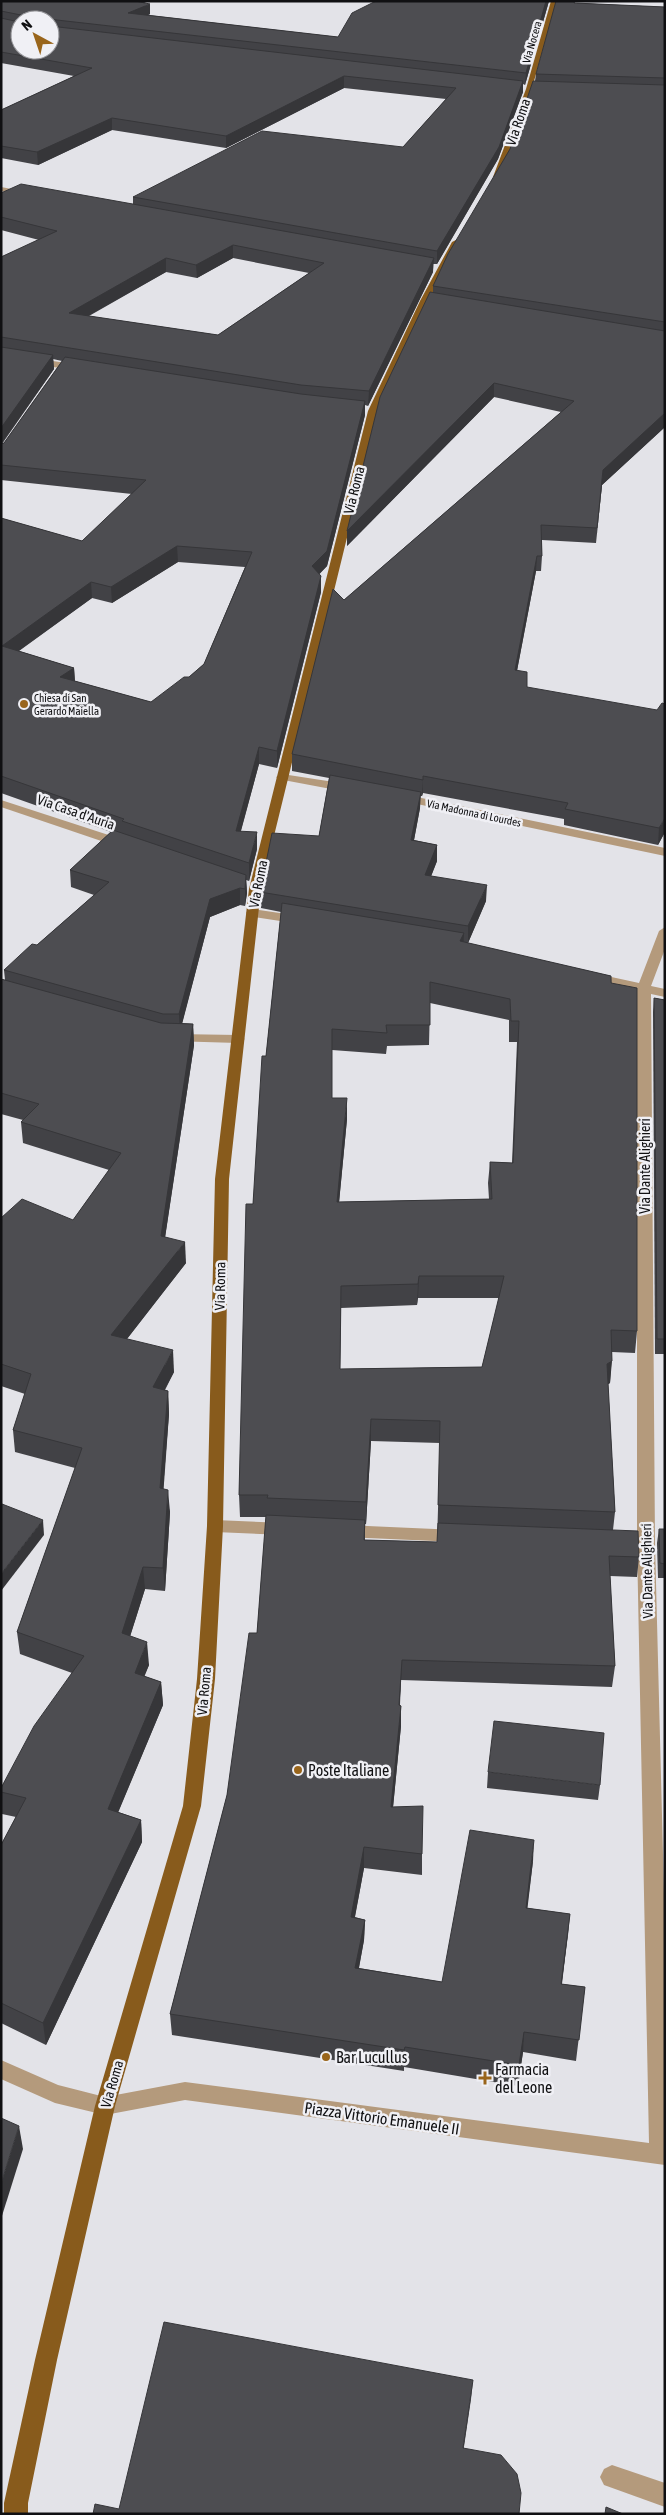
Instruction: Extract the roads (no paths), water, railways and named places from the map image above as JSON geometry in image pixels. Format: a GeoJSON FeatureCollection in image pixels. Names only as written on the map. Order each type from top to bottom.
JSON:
{"type":"FeatureCollection","features":[{"type":"Feature","properties":{"kind":"main road","name":"Via Nocera"},"geometry":{"type":"LineString","coordinates":[[530,88],[554,1]]}},
{"type":"Feature","properties":{"kind":"main road","name":"Via Roma"},"geometry":{"type":"LineString","coordinates":[[490,184],[507,153],[530,88]]}},
{"type":"Feature","properties":{"kind":"main road","name":"Via Roma"},"geometry":{"type":"LineString","coordinates":[[9,2508],[46,2360],[105,2106],[192,1806],[206,1679],[215,1526],[222,1179],[252,913],[250,887],[282,777],[369,411],[429,301],[435,268],[461,233]]}},
{"type":"Feature","properties":{"kind":"street"},"geometry":{"type":"LineString","coordinates":[[1,189],[34,195]]}},
{"type":"Feature","properties":{"kind":"street"},"geometry":{"type":"LineString","coordinates":[[1,356],[61,370],[92,370]]}},
{"type":"Feature","properties":{"kind":"street"},"geometry":{"type":"LineString","coordinates":[[282,777],[358,790]]}},
{"type":"Feature","properties":{"kind":"street","name":"Via Madonna di Lourdes"},"geometry":{"type":"LineString","coordinates":[[387,795],[665,852]]}},
{"type":"Feature","properties":{"kind":"street","name":"Via Casa d'Auria"},"geometry":{"type":"LineString","coordinates":[[1,803],[133,847]]}},
{"type":"Feature","properties":{"kind":"street"},"geometry":{"type":"LineString","coordinates":[[252,913],[311,922]]}},
{"type":"Feature","properties":{"kind":"street"},"geometry":{"type":"LineString","coordinates":[[644,988],[665,931]]}},
{"type":"Feature","properties":{"kind":"street"},"geometry":{"type":"LineString","coordinates":[[578,974],[665,993]]}},
{"type":"Feature","properties":{"kind":"street","name":"Via Dante Alighieri"},"geometry":{"type":"LineString","coordinates":[[644,988],[646,1544],[662,2155]]}},
{"type":"Feature","properties":{"kind":"street"},"geometry":{"type":"LineString","coordinates":[[163,1038],[238,1039]]}},
{"type":"Feature","properties":{"kind":"street"},"geometry":{"type":"LineString","coordinates":[[215,1526],[303,1529]]}},
{"type":"Feature","properties":{"kind":"street"},"geometry":{"type":"LineString","coordinates":[[332,1531],[470,1536]]}},
{"type":"Feature","properties":{"kind":"street"},"geometry":{"type":"LineString","coordinates":[[626,1543],[646,1544]]}},
{"type":"Feature","properties":{"kind":"street"},"geometry":{"type":"LineString","coordinates":[[1,2068],[54,2094],[105,2106]]}},
{"type":"Feature","properties":{"kind":"street","name":"Piazza Vittorio Emanuele II"},"geometry":{"type":"LineString","coordinates":[[105,2106],[185,2091],[662,2155]]}},
{"type":"Feature","properties":{"kind":"street"},"geometry":{"type":"LineString","coordinates":[[612,2477],[665,2495]]}},
{"type":"Feature","properties":{"kind":"place","name":"Chiesa di San Gerardo Maiella"},"geometry":{"type":"Point","coordinates":[24,704]}},
{"type":"Feature","properties":{"kind":"place","name":"Poste Italiane"},"geometry":{"type":"Point","coordinates":[298,1770]}},
{"type":"Feature","properties":{"kind":"place","name":"Bar Lucullus"},"geometry":{"type":"Point","coordinates":[326,2057]}},
{"type":"Feature","properties":{"kind":"place","name":"Farmacia del Leone"},"geometry":{"type":"Point","coordinates":[485,2078]}}]}
